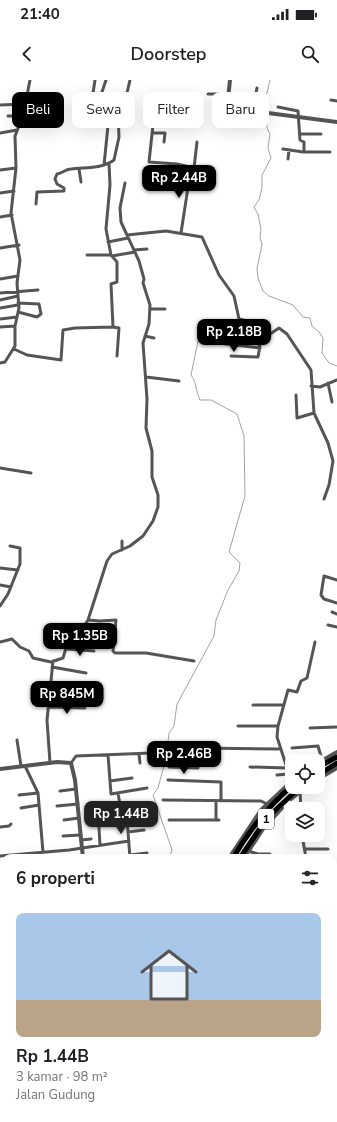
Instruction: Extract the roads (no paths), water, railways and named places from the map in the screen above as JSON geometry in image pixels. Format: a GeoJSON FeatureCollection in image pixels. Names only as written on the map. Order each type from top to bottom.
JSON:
{"type":"FeatureCollection","features":[{"type":"Feature","properties":{"kind":"highway"},"geometry":{"type":"LineString","coordinates":[[325,763],[337,757]]}},
{"type":"Feature","properties":{"kind":"highway"},"geometry":{"type":"LineString","coordinates":[[325,771],[337,763]]}},
{"type":"Feature","properties":{"kind":"highway","name":"1"},"geometry":{"type":"LineString","coordinates":[[236,854],[249,833],[285,791]]}},
{"type":"Feature","properties":{"kind":"highway","name":"1"},"geometry":{"type":"LineString","coordinates":[[242,854],[269,809],[292,794]]}},
{"type":"Feature","properties":{"kind":"street"},"geometry":{"type":"LineString","coordinates":[[28,92],[30,80]]}},
{"type":"Feature","properties":{"kind":"street"},"geometry":{"type":"LineString","coordinates":[[93,92],[95,80]]}},
{"type":"Feature","properties":{"kind":"street"},"geometry":{"type":"LineString","coordinates":[[102,92],[106,80]]}},
{"type":"Feature","properties":{"kind":"street"},"geometry":{"type":"LineString","coordinates":[[128,92],[130,80]]}},
{"type":"Feature","properties":{"kind":"street"},"geometry":{"type":"LineString","coordinates":[[228,92],[230,80]]}},
{"type":"Feature","properties":{"kind":"street"},"geometry":{"type":"LineString","coordinates":[[256,92],[257,88]]}},
{"type":"Feature","properties":{"kind":"street"},"geometry":{"type":"LineString","coordinates":[[332,100],[337,101]]}},
{"type":"Feature","properties":{"kind":"street"},"geometry":{"type":"LineString","coordinates":[[0,105],[12,105]]}},
{"type":"Feature","properties":{"kind":"street"},"geometry":{"type":"LineString","coordinates":[[278,107],[298,110],[300,140],[304,142],[304,152]]}},
{"type":"Feature","properties":{"kind":"street"},"geometry":{"type":"LineString","coordinates":[[269,112],[337,122]]}},
{"type":"Feature","properties":{"kind":"street"},"geometry":{"type":"LineString","coordinates":[[104,165],[108,128]]}},
{"type":"Feature","properties":{"kind":"street"},"geometry":{"type":"LineString","coordinates":[[36,204],[37,192],[64,191],[64,188],[57,184],[56,175],[64,173],[69,169],[104,165],[114,160],[118,142],[118,128]]}},
{"type":"Feature","properties":{"kind":"street"},"geometry":{"type":"LineString","coordinates":[[152,128],[148,162],[177,164],[191,168]]}},
{"type":"Feature","properties":{"kind":"street"},"geometry":{"type":"LineString","coordinates":[[0,133],[17,130],[16,168],[12,215],[18,245],[20,266],[18,276],[18,312],[15,326],[14,349],[5,362],[0,363]]}},
{"type":"Feature","properties":{"kind":"street"},"geometry":{"type":"LineString","coordinates":[[152,133],[165,133],[164,142]]}},
{"type":"Feature","properties":{"kind":"street"},"geometry":{"type":"LineString","coordinates":[[300,134],[320,134]]}},
{"type":"Feature","properties":{"kind":"street"},"geometry":{"type":"LineString","coordinates":[[181,233],[191,168],[194,168],[197,142]]}},
{"type":"Feature","properties":{"kind":"street"},"geometry":{"type":"LineString","coordinates":[[283,149],[304,152],[330,152]]}},
{"type":"Feature","properties":{"kind":"street"},"geometry":{"type":"LineString","coordinates":[[288,159],[289,150]]}},
{"type":"Feature","properties":{"kind":"street"},"geometry":{"type":"LineString","coordinates":[[109,163],[110,184],[106,229],[112,256],[117,262],[116,283],[111,285],[113,327]]}},
{"type":"Feature","properties":{"kind":"street"},"geometry":{"type":"LineString","coordinates":[[0,165],[0,170],[16,168]]}},
{"type":"Feature","properties":{"kind":"street"},"geometry":{"type":"LineString","coordinates":[[79,169],[81,182]]}},
{"type":"Feature","properties":{"kind":"street"},"geometry":{"type":"LineString","coordinates":[[0,642],[12,639],[20,646],[29,650],[33,658],[53,661],[63,658],[67,649],[71,631],[82,629],[88,620],[107,561],[112,554],[122,550],[143,536],[153,521],[158,507],[158,495],[152,477],[152,451],[146,428],[146,377],[143,343],[149,324],[150,309],[140,264],[120,216],[125,183]]}},
{"type":"Feature","properties":{"kind":"street"},"geometry":{"type":"LineString","coordinates":[[0,193],[14,191]]}},
{"type":"Feature","properties":{"kind":"street"},"geometry":{"type":"LineString","coordinates":[[0,217],[12,215]]}},
{"type":"Feature","properties":{"kind":"street"},"geometry":{"type":"LineString","coordinates":[[108,242],[128,236],[163,231],[202,237],[219,275],[234,295],[238,320],[251,322],[250,334],[253,340],[260,344],[258,358],[231,356]]}},
{"type":"Feature","properties":{"kind":"street"},"geometry":{"type":"LineString","coordinates":[[0,248],[18,245]]}},
{"type":"Feature","properties":{"kind":"street"},"geometry":{"type":"LineString","coordinates":[[87,255],[112,256],[147,248]]}},
{"type":"Feature","properties":{"kind":"street"},"geometry":{"type":"LineString","coordinates":[[0,279],[18,276]]}},
{"type":"Feature","properties":{"kind":"street"},"geometry":{"type":"LineString","coordinates":[[0,293],[18,290],[38,290]]}},
{"type":"Feature","properties":{"kind":"street"},"geometry":{"type":"LineString","coordinates":[[0,300],[18,296]]}},
{"type":"Feature","properties":{"kind":"street"},"geometry":{"type":"LineString","coordinates":[[235,300],[241,299]]}},
{"type":"Feature","properties":{"kind":"street"},"geometry":{"type":"LineString","coordinates":[[0,308],[18,304],[39,304],[41,314],[37,317],[18,312]]}},
{"type":"Feature","properties":{"kind":"street"},"geometry":{"type":"LineString","coordinates":[[150,309],[165,309]]}},
{"type":"Feature","properties":{"kind":"street"},"geometry":{"type":"LineString","coordinates":[[0,319],[17,317]]}},
{"type":"Feature","properties":{"kind":"street"},"geometry":{"type":"LineString","coordinates":[[0,327],[15,326]]}},
{"type":"Feature","properties":{"kind":"street"},"geometry":{"type":"LineString","coordinates":[[14,349],[27,355],[61,360],[63,330],[75,328],[113,327],[119,328],[117,356]]}},
{"type":"Feature","properties":{"kind":"street"},"geometry":{"type":"LineString","coordinates":[[257,343],[279,328],[282,329],[309,365],[312,374],[311,386],[314,398],[314,414],[328,443],[333,461],[329,485],[324,499]]}},
{"type":"Feature","properties":{"kind":"street"},"geometry":{"type":"LineString","coordinates":[[145,336],[154,338]]}},
{"type":"Feature","properties":{"kind":"street"},"geometry":{"type":"LineString","coordinates":[[209,342],[260,348]]}},
{"type":"Feature","properties":{"kind":"street"},"geometry":{"type":"LineString","coordinates":[[146,377],[179,381]]}},
{"type":"Feature","properties":{"kind":"street"},"geometry":{"type":"LineString","coordinates":[[311,386],[320,387],[337,380]]}},
{"type":"Feature","properties":{"kind":"street"},"geometry":{"type":"LineString","coordinates":[[328,384],[332,402]]}},
{"type":"Feature","properties":{"kind":"street"},"geometry":{"type":"LineString","coordinates":[[296,395],[298,418],[314,414]]}},
{"type":"Feature","properties":{"kind":"street"},"geometry":{"type":"LineString","coordinates":[[0,468],[31,473]]}},
{"type":"Feature","properties":{"kind":"street"},"geometry":{"type":"LineString","coordinates":[[122,542],[122,550]]}},
{"type":"Feature","properties":{"kind":"street"},"geometry":{"type":"LineString","coordinates":[[0,606],[11,587],[21,561],[20,548],[10,546]]}},
{"type":"Feature","properties":{"kind":"street"},"geometry":{"type":"LineString","coordinates":[[0,568],[18,570]]}},
{"type":"Feature","properties":{"kind":"street"},"geometry":{"type":"LineString","coordinates":[[337,580],[324,576],[321,595],[324,599],[337,603]]}},
{"type":"Feature","properties":{"kind":"street"},"geometry":{"type":"LineString","coordinates":[[0,585],[11,587]]}},
{"type":"Feature","properties":{"kind":"street"},"geometry":{"type":"LineString","coordinates":[[332,612],[337,614]]}},
{"type":"Feature","properties":{"kind":"street"},"geometry":{"type":"LineString","coordinates":[[88,620],[116,620],[113,642],[113,651],[115,653],[146,653],[194,661]]}},
{"type":"Feature","properties":{"kind":"street"},"geometry":{"type":"LineString","coordinates":[[328,625],[337,627]]}},
{"type":"Feature","properties":{"kind":"street"},"geometry":{"type":"LineString","coordinates":[[285,763],[277,738],[283,705],[288,690],[297,692],[301,681],[307,678],[315,642]]}},
{"type":"Feature","properties":{"kind":"street"},"geometry":{"type":"LineString","coordinates":[[67,649],[94,651]]}},
{"type":"Feature","properties":{"kind":"street"},"geometry":{"type":"LineString","coordinates":[[50,763],[47,728],[53,661]]}},
{"type":"Feature","properties":{"kind":"street"},"geometry":{"type":"LineString","coordinates":[[52,667],[86,673]]}},
{"type":"Feature","properties":{"kind":"street"},"geometry":{"type":"LineString","coordinates":[[253,705],[283,705]]}},
{"type":"Feature","properties":{"kind":"street"},"geometry":{"type":"LineString","coordinates":[[48,707],[85,708]]}},
{"type":"Feature","properties":{"kind":"street"},"geometry":{"type":"LineString","coordinates":[[238,726],[278,726]]}},
{"type":"Feature","properties":{"kind":"street"},"geometry":{"type":"LineString","coordinates":[[310,728],[337,727]]}},
{"type":"Feature","properties":{"kind":"street"},"geometry":{"type":"LineString","coordinates":[[18,740],[23,766],[38,793],[44,852]]}},
{"type":"Feature","properties":{"kind":"street"},"geometry":{"type":"LineString","coordinates":[[174,745],[199,748],[280,749]]}},
{"type":"Feature","properties":{"kind":"street"},"geometry":{"type":"LineString","coordinates":[[292,748],[318,746],[319,754]]}},
{"type":"Feature","properties":{"kind":"street"},"geometry":{"type":"LineString","coordinates":[[169,767],[198,768],[199,748]]}},
{"type":"Feature","properties":{"kind":"street"},"geometry":{"type":"LineString","coordinates":[[325,758],[337,752]]}},
{"type":"Feature","properties":{"kind":"street"},"geometry":{"type":"LineString","coordinates":[[82,854],[78,804],[71,763],[76,756],[151,753]]}},
{"type":"Feature","properties":{"kind":"street"},"geometry":{"type":"LineString","coordinates":[[139,754],[140,762]]}},
{"type":"Feature","properties":{"kind":"street"},"geometry":{"type":"LineString","coordinates":[[108,755],[111,794],[147,788]]}},
{"type":"Feature","properties":{"kind":"street"},"geometry":{"type":"LineString","coordinates":[[0,769],[50,763],[71,763]]}},
{"type":"Feature","properties":{"kind":"street"},"geometry":{"type":"LineString","coordinates":[[250,767],[285,768]]}},
{"type":"Feature","properties":{"kind":"street"},"geometry":{"type":"LineString","coordinates":[[325,775],[337,768]]}},
{"type":"Feature","properties":{"kind":"street"},"geometry":{"type":"LineString","coordinates":[[277,775],[285,774]]}},
{"type":"Feature","properties":{"kind":"street"},"geometry":{"type":"LineString","coordinates":[[110,781],[132,778]]}},
{"type":"Feature","properties":{"kind":"street"},"geometry":{"type":"LineString","coordinates":[[168,780],[221,782],[221,801]]}},
{"type":"Feature","properties":{"kind":"street"},"geometry":{"type":"LineString","coordinates":[[60,791],[76,789]]}},
{"type":"Feature","properties":{"kind":"street"},"geometry":{"type":"LineString","coordinates":[[19,795],[38,793]]}},
{"type":"Feature","properties":{"kind":"street"},"geometry":{"type":"LineString","coordinates":[[118,793],[120,805],[125,805],[126,809],[130,854]]}},
{"type":"Feature","properties":{"kind":"street"},"geometry":{"type":"LineString","coordinates":[[163,800],[261,801],[269,809]]}},
{"type":"Feature","properties":{"kind":"street"},"geometry":{"type":"LineString","coordinates":[[169,820],[217,820],[216,800]]}},
{"type":"Feature","properties":{"kind":"street"},"geometry":{"type":"LineString","coordinates":[[57,806],[78,804]]}},
{"type":"Feature","properties":{"kind":"street"},"geometry":{"type":"LineString","coordinates":[[21,808],[39,806]]}},
{"type":"Feature","properties":{"kind":"street"},"geometry":{"type":"LineString","coordinates":[[126,809],[148,806]]}},
{"type":"Feature","properties":{"kind":"street"},"geometry":{"type":"LineString","coordinates":[[246,854],[269,809]]}},
{"type":"Feature","properties":{"kind":"street"},"geometry":{"type":"LineString","coordinates":[[230,854],[238,841],[269,809]]}},
{"type":"Feature","properties":{"kind":"street"},"geometry":{"type":"LineString","coordinates":[[98,812],[100,845]]}},
{"type":"Feature","properties":{"kind":"street"},"geometry":{"type":"LineString","coordinates":[[64,820],[79,818]]}},
{"type":"Feature","properties":{"kind":"street"},"geometry":{"type":"LineString","coordinates":[[0,827],[10,826],[10,824]]}},
{"type":"Feature","properties":{"kind":"street"},"geometry":{"type":"LineString","coordinates":[[128,832],[144,830]]}},
{"type":"Feature","properties":{"kind":"street"},"geometry":{"type":"LineString","coordinates":[[63,836],[80,835]]}},
{"type":"Feature","properties":{"kind":"street"},"geometry":{"type":"LineString","coordinates":[[81,840],[91,839]]}},
{"type":"Feature","properties":{"kind":"street"},"geometry":{"type":"LineString","coordinates":[[27,854],[129,841]]}},
{"type":"Feature","properties":{"kind":"street"},"geometry":{"type":"LineString","coordinates":[[304,842],[306,854]]}},
{"type":"Feature","properties":{"kind":"street"},"geometry":{"type":"LineString","coordinates":[[306,849],[328,849]]}},
{"type":"Feature","properties":{"kind":"street"},"geometry":{"type":"LineString","coordinates":[[248,851],[258,854],[270,854]]}},
{"type":"Feature","properties":{"kind":"street"},"geometry":{"type":"LineString","coordinates":[[143,854],[147,853]]}},
{"type":"Feature","properties":{"kind":"waterway"},"geometry":{"type":"LineString","coordinates":[[267,92],[270,80]]}},
{"type":"Feature","properties":{"kind":"waterway"},"geometry":{"type":"LineString","coordinates":[[267,128],[270,134],[268,148],[271,158],[262,175],[262,188],[259,200],[254,207],[258,214],[262,244],[257,269],[258,278],[263,291],[269,296],[293,305],[303,317],[310,318],[312,326],[323,338],[322,353],[329,363],[337,366]]}},
{"type":"Feature","properties":{"kind":"waterway"},"geometry":{"type":"LineString","coordinates":[[170,854],[172,850],[153,795],[158,788],[166,758],[169,733],[174,726],[177,704],[214,636],[216,620],[228,590],[239,571],[240,563],[229,552],[245,496],[244,436],[237,414],[211,400],[200,400],[191,375],[198,341]]}}]}
